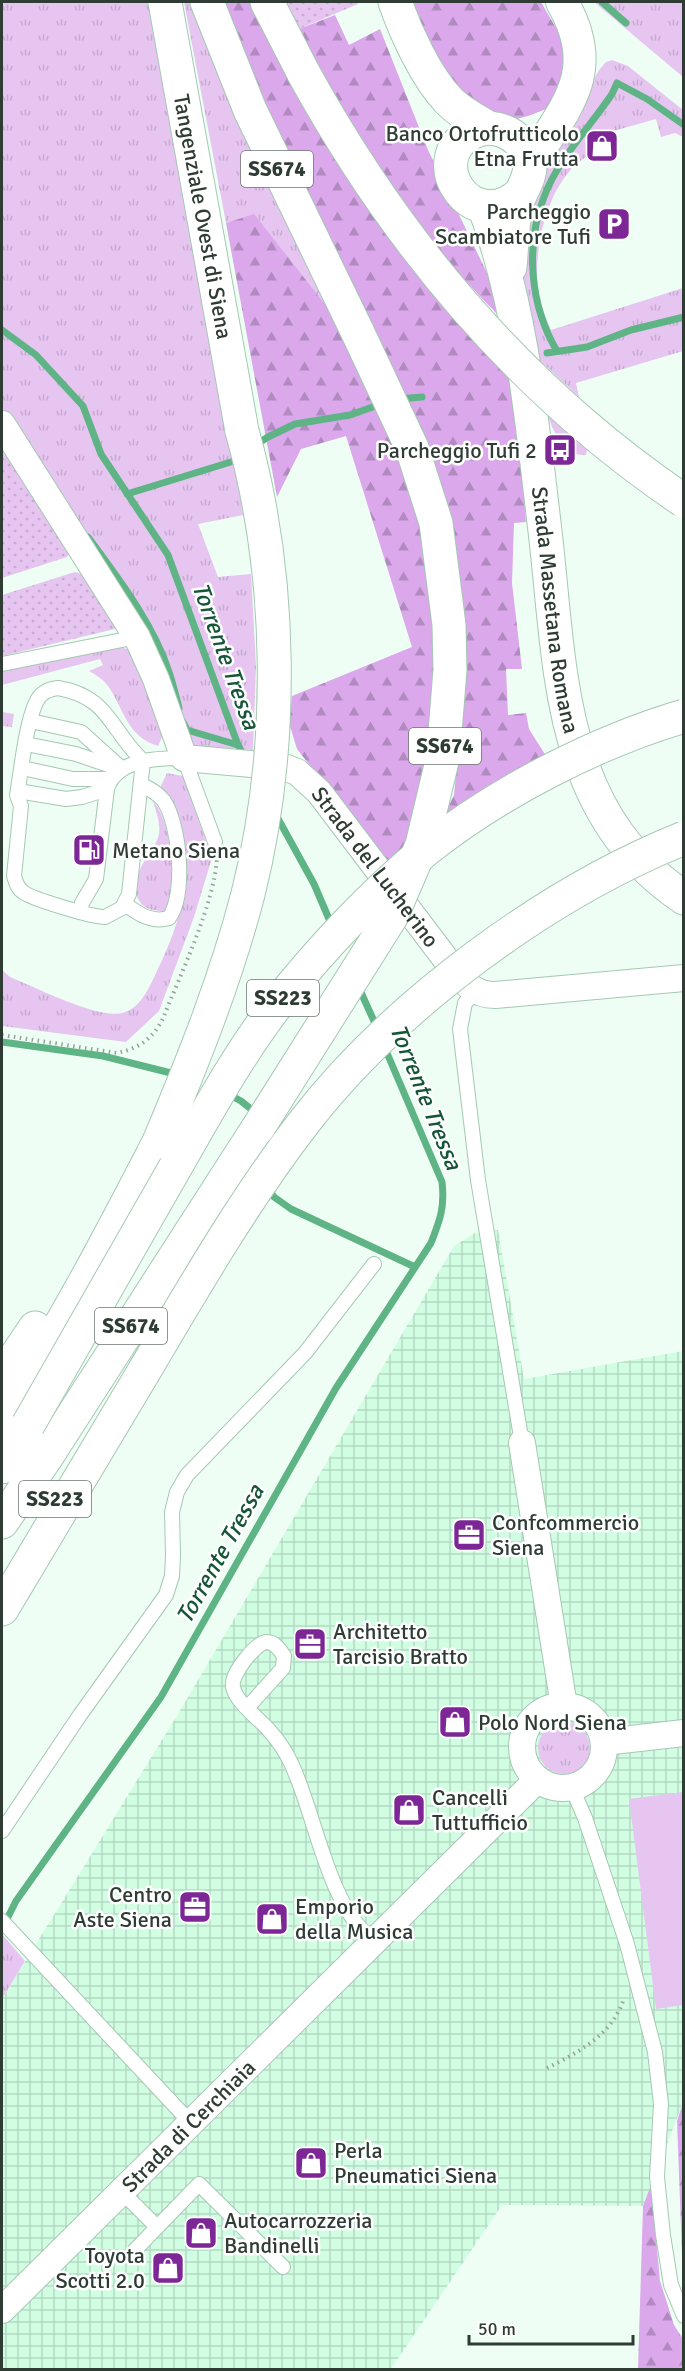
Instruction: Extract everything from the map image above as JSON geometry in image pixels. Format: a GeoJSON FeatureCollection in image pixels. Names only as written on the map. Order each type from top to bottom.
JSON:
{"type":"FeatureCollection","features":[{"type":"Feature","properties":{"kind":"main road","name":"Tangenziale Ovest di Siena"},"geometry":{"type":"LineString","coordinates":[[154,1139],[228,926],[247,848],[260,761],[264,639],[256,556],[242,463],[242,430],[165,2]]}},
{"type":"Feature","properties":{"kind":"main road","name":"SS674"},"geometry":{"type":"LineString","coordinates":[[2,1522],[258,1128],[391,917],[422,845],[443,757],[450,681],[449,626],[436,523],[412,448],[250,110],[207,2]]}},
{"type":"Feature","properties":{"kind":"main road","name":"SS674"},"geometry":{"type":"LineString","coordinates":[[267,2],[304,75],[343,144],[390,215],[467,311],[513,360],[564,408],[600,439],[684,501]]}},
{"type":"Feature","properties":{"kind":"main road"},"geometry":{"type":"LineString","coordinates":[[395,2],[409,39],[449,101],[464,114],[511,134],[526,152],[525,178],[504,205],[484,206],[471,202],[461,194],[454,183],[451,170],[452,157],[457,145],[466,136],[477,130],[495,129]]}},
{"type":"Feature","properties":{"kind":"main road"},"geometry":{"type":"LineString","coordinates":[[409,39],[413,70],[418,84],[449,138],[457,145]]}},
{"type":"Feature","properties":{"kind":"main road","name":"Strada Massetana Romana"},"geometry":{"type":"LineString","coordinates":[[509,284],[516,207],[525,178]]}},
{"type":"Feature","properties":{"kind":"main road","name":"Strada Massetana Romana"},"geometry":{"type":"LineString","coordinates":[[484,206],[509,284],[535,456],[561,678],[574,746],[591,787],[619,835],[651,871],[684,898]]}},
{"type":"Feature","properties":{"kind":"main road","name":"SS223"},"geometry":{"type":"LineString","coordinates":[[2,1467],[15,1423],[227,1079],[276,1005],[320,955],[402,871],[428,848],[458,827],[518,788],[588,751],[684,716]]}},
{"type":"Feature","properties":{"kind":"main road","name":"SS223"},"geometry":{"type":"LineString","coordinates":[[2,1567],[108,1430],[222,1240],[280,1154],[335,1085],[429,994],[526,923],[571,894],[624,865],[684,838]]}},
{"type":"Feature","properties":{"kind":"main road","name":"SS674"},"geometry":{"type":"LineString","coordinates":[[2,1377],[84,1257],[154,1139]]}},
{"type":"Feature","properties":{"kind":"main road","name":"SS674"},"geometry":{"type":"LineString","coordinates":[[15,1423],[51,1342],[121,1217],[154,1139]]}},
{"type":"Feature","properties":{"kind":"main road"},"geometry":{"type":"LineString","coordinates":[[2,1609],[108,1430]]}},
{"type":"Feature","properties":{"kind":"street"},"geometry":{"type":"LineString","coordinates":[[525,178],[567,104],[577,81],[581,58],[577,33],[562,2]]}},
{"type":"Feature","properties":{"kind":"street"},"geometry":{"type":"LineString","coordinates":[[495,129],[521,127],[567,104]]}},
{"type":"Feature","properties":{"kind":"street"},"geometry":{"type":"LineString","coordinates":[[2,424],[137,637],[196,759]]}},
{"type":"Feature","properties":{"kind":"street","name":"Strada del Lucherino"},"geometry":{"type":"LineString","coordinates":[[196,759],[284,767],[297,772],[319,792],[444,958],[465,983],[476,992]]}},
{"type":"Feature","properties":{"kind":"street"},"geometry":{"type":"LineString","coordinates":[[476,992],[495,995],[684,978]]}},
{"type":"Feature","properties":{"kind":"street"},"geometry":{"type":"LineString","coordinates":[[522,1443],[564,1706]]}},
{"type":"Feature","properties":{"kind":"street"},"geometry":{"type":"LineString","coordinates":[[564,1706],[576,1708],[595,1721],[604,1742],[602,1762],[597,1771],[582,1785],[572,1788],[549,1786],[537,1780],[524,1760],[522,1747],[524,1734],[530,1722],[539,1713],[564,1706]]}},
{"type":"Feature","properties":{"kind":"street"},"geometry":{"type":"LineString","coordinates":[[604,1742],[684,1733]]}},
{"type":"Feature","properties":{"kind":"street","name":"Strada di Cerchiaia"},"geometry":{"type":"LineString","coordinates":[[2,2310],[537,1780]]}},
{"type":"Feature","properties":{"kind":"lane"},"geometry":{"type":"LineString","coordinates":[[2,664],[137,637]]}},
{"type":"Feature","properties":{"kind":"lane"},"geometry":{"type":"LineString","coordinates":[[58,688],[79,693],[100,706],[124,741],[143,761],[129,894],[125,904],[114,914],[105,917],[80,912],[25,894],[16,883],[21,806],[18,791],[31,721],[32,709],[42,693],[58,688]]}},
{"type":"Feature","properties":{"kind":"lane"},"geometry":{"type":"LineString","coordinates":[[31,721],[81,732],[122,770]]}},
{"type":"Feature","properties":{"kind":"lane"},"geometry":{"type":"LineString","coordinates":[[26,744],[76,754],[122,770]]}},
{"type":"Feature","properties":{"kind":"lane"},"geometry":{"type":"LineString","coordinates":[[18,791],[75,799],[109,784],[122,770],[143,761],[196,759],[215,842]]}},
{"type":"Feature","properties":{"kind":"lane"},"geometry":{"type":"LineString","coordinates":[[22,768],[109,784]]}},
{"type":"Feature","properties":{"kind":"lane"},"geometry":{"type":"LineString","coordinates":[[80,912],[82,903],[96,879],[109,784]]}},
{"type":"Feature","properties":{"kind":"lane"},"geometry":{"type":"LineString","coordinates":[[125,904],[142,916],[160,920],[169,918],[177,900],[177,848],[168,811],[159,795],[142,785]]}},
{"type":"Feature","properties":{"kind":"lane"},"geometry":{"type":"LineString","coordinates":[[476,992],[465,1003],[462,1012],[460,1029],[462,1052],[478,1180],[522,1443]]}},
{"type":"Feature","properties":{"kind":"lane"},"geometry":{"type":"LineString","coordinates":[[2,1832],[80,1715],[166,1595],[172,1576],[172,1512],[177,1492],[187,1475],[305,1353],[374,1264]]}},
{"type":"Feature","properties":{"kind":"lane"},"geometry":{"type":"LineString","coordinates":[[248,1707],[283,1668],[284,1656],[273,1644],[266,1642],[259,1645],[235,1673],[232,1686],[237,1696],[285,1752],[297,1777],[344,1906],[360,1930],[373,1940]]}},
{"type":"Feature","properties":{"kind":"lane"},"geometry":{"type":"LineString","coordinates":[[572,1788],[585,1818],[634,1969],[659,2075],[661,2104],[657,2177],[663,2235],[671,2284],[684,2316]]}},
{"type":"Feature","properties":{"kind":"lane"},"geometry":{"type":"LineString","coordinates":[[2,1921],[190,2122]]}},
{"type":"Feature","properties":{"kind":"lane"},"geometry":{"type":"LineString","coordinates":[[135,2250],[199,2184],[283,2267]]}},
{"type":"Feature","properties":{"kind":"lane"},"geometry":{"type":"LineString","coordinates":[[121,2191],[157,2227]]}},
{"type":"Feature","properties":{"kind":"path"},"geometry":{"type":"LineString","coordinates":[[2,1035],[117,1053],[133,1050],[145,1042],[158,1030],[204,912],[216,872],[215,842]]}},
{"type":"Feature","properties":{"kind":"path"},"geometry":{"type":"LineString","coordinates":[[546,2068],[574,2055],[602,2034],[621,2007],[634,1969]]}},
{"type":"Feature","properties":{"kind":"shaded area"},"geometry":{"type":"Polygon","coordinates":[[[498,1230],[524,1379],[683,1351],[683,2103],[643,2206],[502,2205],[391,2369],[2,2369],[2,1999],[178,1714],[454,1246],[475,1233],[498,1230]]]}},
{"type":"Feature","properties":{"kind":"green space"},"geometry":{"type":"Polygon","coordinates":[[[2,2],[149,2],[205,280],[243,515],[198,524],[218,577],[251,574],[256,666],[253,750],[185,745],[2,415],[2,2]]]}},
{"type":"Feature","properties":{"kind":"green space"},"geometry":{"type":"Polygon","coordinates":[[[184,2],[196,2],[346,331],[254,215],[226,223],[184,2]]]}},
{"type":"Feature","properties":{"kind":"green space"},"geometry":{"type":"Polygon","coordinates":[[[222,2],[257,2],[511,374],[526,522],[514,523],[512,583],[522,669],[506,669],[508,715],[526,713],[529,729],[546,756],[437,831],[454,795],[466,669],[457,570],[251,79],[222,2]]]}},
{"type":"Feature","properties":{"kind":"green space"},"geometry":{"type":"Polygon","coordinates":[[[286,2],[357,2],[358,4],[299,29],[286,2]]]}},
{"type":"Feature","properties":{"kind":"green space"},"geometry":{"type":"Polygon","coordinates":[[[412,2],[541,2],[556,28],[562,25],[571,57],[558,97],[546,109],[531,115],[510,121],[488,119],[446,81],[412,2]]]}},
{"type":"Feature","properties":{"kind":"green space"},"geometry":{"type":"Polygon","coordinates":[[[594,2],[683,2],[683,77],[594,2]]]}},
{"type":"Feature","properties":{"kind":"green space"},"geometry":{"type":"Polygon","coordinates":[[[335,15],[349,45],[380,29],[428,150],[487,273],[499,316],[440,251],[413,216],[364,144],[319,68],[299,29],[335,15]]]}},
{"type":"Feature","properties":{"kind":"green space"},"geometry":{"type":"Polygon","coordinates":[[[612,60],[628,66],[683,110],[683,137],[675,133],[661,137],[656,119],[585,139],[588,156],[574,166],[563,180],[546,216],[538,254],[539,295],[551,330],[683,288],[683,351],[576,383],[579,397],[532,353],[523,268],[524,243],[539,174],[599,70],[606,62],[612,60]]]}},
{"type":"Feature","properties":{"kind":"green space"},"geometry":{"type":"Polygon","coordinates":[[[254,214],[346,331],[402,446],[433,571],[435,725],[411,846],[389,866],[297,749],[289,723],[292,696],[412,647],[346,436],[301,449],[277,497],[226,223],[254,214]]]}},
{"type":"Feature","properties":{"kind":"green space"},"geometry":{"type":"Polygon","coordinates":[[[544,407],[588,445],[586,455],[577,454],[564,446],[554,431],[544,407]]]}},
{"type":"Feature","properties":{"kind":"green space"},"geometry":{"type":"Polygon","coordinates":[[[2,440],[71,550],[67,557],[2,578],[2,440]]]}},
{"type":"Feature","properties":{"kind":"green space"},"geometry":{"type":"Polygon","coordinates":[[[75,572],[85,575],[119,628],[2,656],[2,595],[75,572]]]}},
{"type":"Feature","properties":{"kind":"green space"},"geometry":{"type":"Polygon","coordinates":[[[116,647],[133,652],[163,735],[158,746],[139,736],[127,721],[108,686],[89,671],[103,665],[100,659],[2,685],[2,668],[116,647]]]}},
{"type":"Feature","properties":{"kind":"green space"},"geometry":{"type":"Polygon","coordinates":[[[2,712],[14,714],[12,727],[2,726],[2,712]]]}},
{"type":"Feature","properties":{"kind":"green space"},"geometry":{"type":"Polygon","coordinates":[[[167,773],[183,776],[212,858],[194,917],[159,1011],[126,1042],[2,1026],[2,970],[10,977],[82,1007],[111,1014],[128,1011],[143,997],[172,937],[178,920],[184,885],[185,867],[178,822],[171,802],[160,788],[167,773]]]}},
{"type":"Feature","properties":{"kind":"green space"},"geometry":{"type":"Polygon","coordinates":[[[153,801],[164,820],[172,861],[171,900],[165,911],[145,907],[136,894],[135,885],[140,868],[159,834],[153,801]]]}},
{"type":"Feature","properties":{"kind":"green space"},"geometry":{"type":"Polygon","coordinates":[[[559,1722],[569,1722],[583,1729],[590,1748],[583,1767],[569,1774],[559,1774],[549,1770],[542,1763],[538,1753],[538,1743],[542,1733],[549,1726],[559,1722]]]}},
{"type":"Feature","properties":{"kind":"green space"},"geometry":{"type":"Polygon","coordinates":[[[683,1792],[683,2005],[656,2009],[629,1799],[683,1792]]]}},
{"type":"Feature","properties":{"kind":"green space"},"geometry":{"type":"Polygon","coordinates":[[[2,1934],[25,1961],[2,1999],[2,1934]]]}},
{"type":"Feature","properties":{"kind":"green space"},"geometry":{"type":"Polygon","coordinates":[[[683,2103],[684,2281],[677,2121],[683,2103]]]}},
{"type":"Feature","properties":{"kind":"green space"},"geometry":{"type":"Polygon","coordinates":[[[651,2185],[660,2281],[674,2325],[683,2339],[683,2369],[638,2369],[643,2206],[651,2185]]]}},
{"type":"Feature","properties":{"kind":"waterway"},"geometry":{"type":"LineString","coordinates":[[602,2],[626,23]]}},
{"type":"Feature","properties":{"kind":"waterway"},"geometry":{"type":"LineString","coordinates":[[557,351],[541,315],[533,276],[534,235],[538,216],[557,170],[612,94],[617,83],[647,99],[684,125]]}},
{"type":"Feature","properties":{"kind":"waterway"},"geometry":{"type":"LineString","coordinates":[[547,353],[587,347],[631,330],[684,317]]}},
{"type":"Feature","properties":{"kind":"waterway","name":"Torrente Tressa"},"geometry":{"type":"LineString","coordinates":[[2,330],[36,355],[83,406],[101,454],[168,555],[238,745],[245,758]]}},
{"type":"Feature","properties":{"kind":"waterway"},"geometry":{"type":"LineString","coordinates":[[398,399],[422,397]]}},
{"type":"Feature","properties":{"kind":"waterway"},"geometry":{"type":"LineString","coordinates":[[254,446],[295,424],[350,415],[381,404]]}},
{"type":"Feature","properties":{"kind":"waterway"},"geometry":{"type":"LineString","coordinates":[[127,494],[234,461],[240,456]]}},
{"type":"Feature","properties":{"kind":"waterway"},"geometry":{"type":"LineString","coordinates":[[88,537],[134,602],[154,636],[169,672],[179,708]]}},
{"type":"Feature","properties":{"kind":"waterway"},"geometry":{"type":"LineString","coordinates":[[183,722],[187,730],[238,745]]}},
{"type":"Feature","properties":{"kind":"waterway","name":"Torrente Tressa"},"geometry":{"type":"LineString","coordinates":[[276,815],[314,884],[332,926]]}},
{"type":"Feature","properties":{"kind":"waterway","name":"Torrente Tressa"},"geometry":{"type":"LineString","coordinates":[[359,988],[378,1030]]}},
{"type":"Feature","properties":{"kind":"waterway"},"geometry":{"type":"LineString","coordinates":[[2,1042],[103,1056],[179,1075]]}},
{"type":"Feature","properties":{"kind":"waterway","name":"Torrente Tressa"},"geometry":{"type":"LineString","coordinates":[[5,1923],[16,1901],[161,1697],[336,1388],[431,1243],[441,1213],[442,1182],[384,1046]]}},
{"type":"Feature","properties":{"kind":"waterway"},"geometry":{"type":"LineString","coordinates":[[228,1094],[256,1113]]}},
{"type":"Feature","properties":{"kind":"waterway"},"geometry":{"type":"LineString","coordinates":[[268,1188],[274,1197],[291,1209],[415,1267]]}},
{"type":"Feature","properties":{"kind":"place","name":"Banco Ortofrutticolo Etna Frutta"},"geometry":{"type":"Point","coordinates":[602,146]}},
{"type":"Feature","properties":{"kind":"place","name":"Parcheggio Scambiatore Tufi"},"geometry":{"type":"Point","coordinates":[614,224]}},
{"type":"Feature","properties":{"kind":"place","name":"Parcheggio Tufi 2"},"geometry":{"type":"Point","coordinates":[560,450]}},
{"type":"Feature","properties":{"kind":"place","name":"Metano Siena"},"geometry":{"type":"Point","coordinates":[89,850]}},
{"type":"Feature","properties":{"kind":"place","name":"Confcommercio Siena"},"geometry":{"type":"Point","coordinates":[469,1535]}},
{"type":"Feature","properties":{"kind":"place","name":"Architetto Tarcisio Bratto"},"geometry":{"type":"Point","coordinates":[310,1644]}},
{"type":"Feature","properties":{"kind":"place","name":"Polo Nord Siena"},"geometry":{"type":"Point","coordinates":[455,1722]}},
{"type":"Feature","properties":{"kind":"place","name":"Cancelli Tuttufficio"},"geometry":{"type":"Point","coordinates":[409,1810]}},
{"type":"Feature","properties":{"kind":"place","name":"Centro Aste Siena"},"geometry":{"type":"Point","coordinates":[195,1907]}},
{"type":"Feature","properties":{"kind":"place","name":"Emporio della Musica"},"geometry":{"type":"Point","coordinates":[272,1919]}},
{"type":"Feature","properties":{"kind":"place","name":"Perla Pneumatici Siena"},"geometry":{"type":"Point","coordinates":[311,2163]}},
{"type":"Feature","properties":{"kind":"place","name":"Autocarrozzeria Bandinelli"},"geometry":{"type":"Point","coordinates":[201,2233]}},
{"type":"Feature","properties":{"kind":"place","name":"Toyota Scotti 2.0"},"geometry":{"type":"Point","coordinates":[168,2268]}}]}
